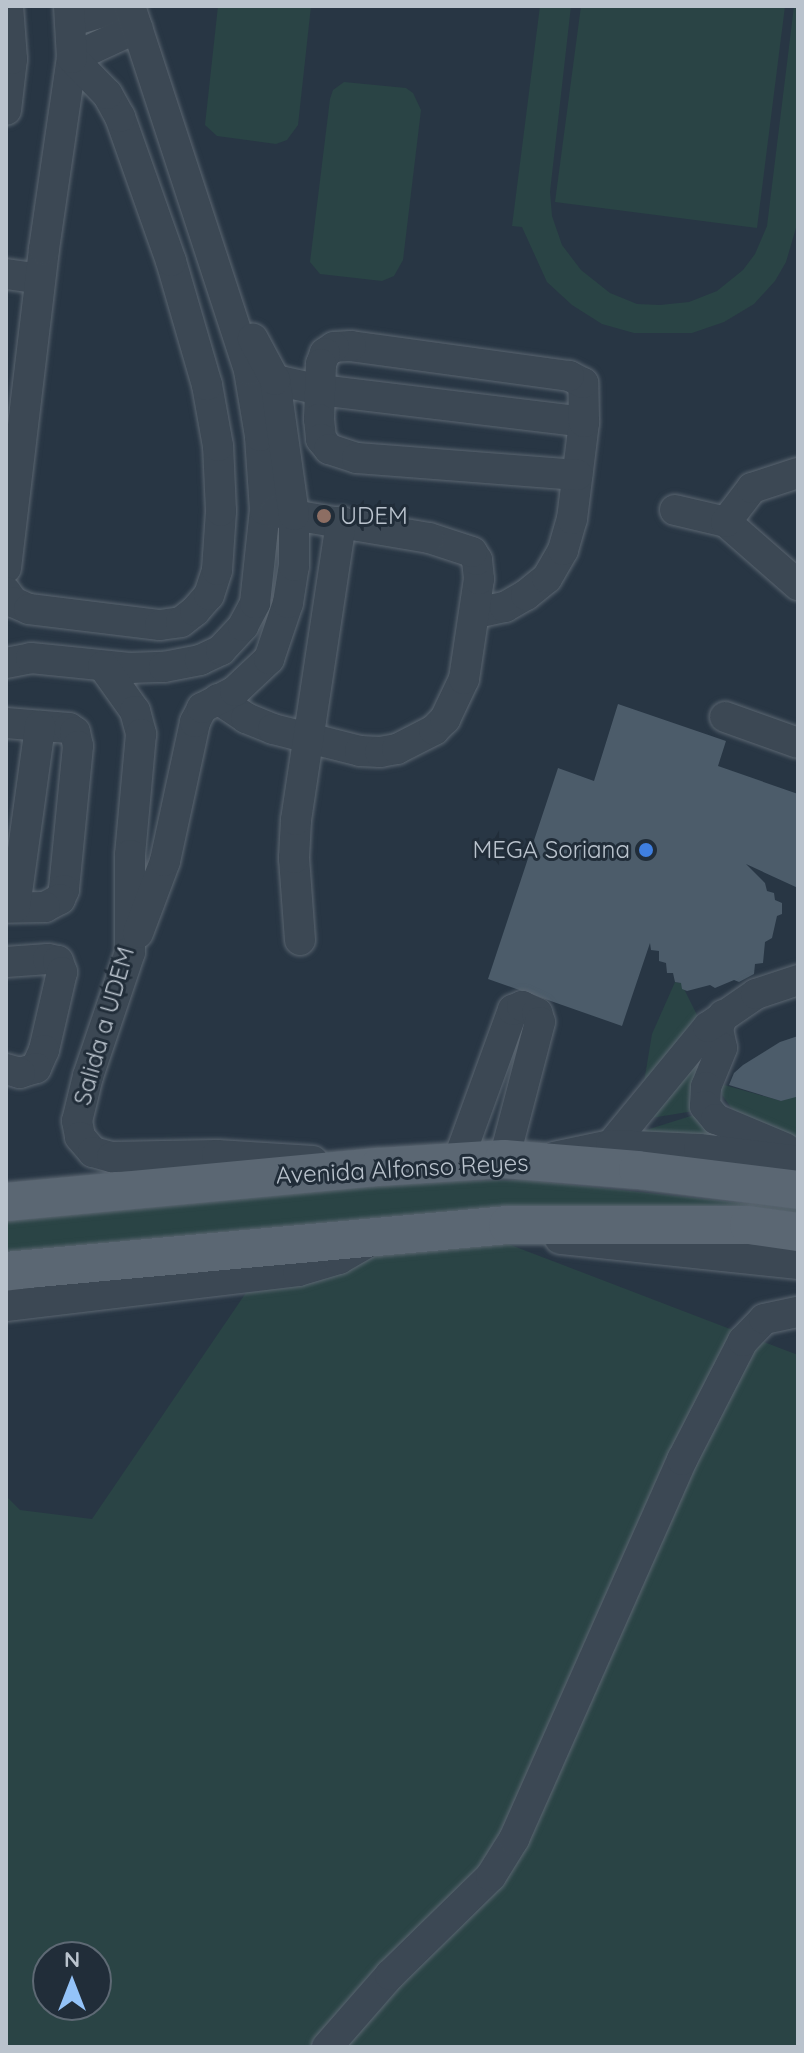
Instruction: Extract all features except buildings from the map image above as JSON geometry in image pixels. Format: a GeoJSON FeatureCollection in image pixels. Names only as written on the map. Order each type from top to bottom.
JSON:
{"type":"FeatureCollection","features":[{"type":"Feature","properties":{"kind":"main road","name":"Avenida Alfonso Reyes"},"geometry":{"type":"LineString","coordinates":[[6,1202],[379,1167],[521,1160],[798,1190]]}},
{"type":"Feature","properties":{"kind":"main road"},"geometry":{"type":"LineString","coordinates":[[6,1271],[508,1225],[749,1225],[798,1232]]}},
{"type":"Feature","properties":{"kind":"street"},"geometry":{"type":"LineString","coordinates":[[6,110],[12,59],[8,6]]}},
{"type":"Feature","properties":{"kind":"street"},"geometry":{"type":"LineString","coordinates":[[6,568],[40,279],[72,58],[70,13],[130,13]]}},
{"type":"Feature","properties":{"kind":"street"},"geometry":{"type":"LineString","coordinates":[[72,58],[130,13]]}},
{"type":"Feature","properties":{"kind":"street"},"geometry":{"type":"LineString","coordinates":[[130,13],[236,321],[260,436],[294,566],[279,638],[269,659],[255,676],[202,708],[195,722],[165,861],[130,952]]}},
{"type":"Feature","properties":{"kind":"street"},"geometry":{"type":"LineString","coordinates":[[6,592],[13,602],[29,609],[160,625],[181,622],[209,595],[217,570],[221,511],[218,446],[207,385],[171,261],[120,117],[101,86],[72,58]]}},
{"type":"Feature","properties":{"kind":"street"},"geometry":{"type":"LineString","coordinates":[[6,274],[40,279]]}},
{"type":"Feature","properties":{"kind":"street"},"geometry":{"type":"LineString","coordinates":[[6,663],[31,658],[103,666],[164,667],[200,660],[221,650],[243,626],[255,603],[280,512],[275,380],[256,340],[236,321],[186,321]]}},
{"type":"Feature","properties":{"kind":"street"},"geometry":{"type":"LineString","coordinates":[[476,613],[505,607],[547,578],[563,550],[572,519],[584,422],[583,383],[569,376],[351,346],[334,347],[325,353],[320,390],[321,439],[329,449],[341,454],[577,475]]}},
{"type":"Feature","properties":{"kind":"street"},"geometry":{"type":"LineString","coordinates":[[275,380],[320,390],[584,422]]}},
{"type":"Feature","properties":{"kind":"street"},"geometry":{"type":"LineString","coordinates":[[726,522],[752,488],[798,473]]}},
{"type":"Feature","properties":{"kind":"street"},"geometry":{"type":"LineString","coordinates":[[675,510],[726,522],[798,585]]}},
{"type":"Feature","properties":{"kind":"street"},"geometry":{"type":"LineString","coordinates":[[218,699],[246,718],[308,740],[360,751],[397,749],[418,741],[445,719],[464,679],[476,613],[479,568],[472,552],[429,538],[280,512]]}},
{"type":"Feature","properties":{"kind":"street"},"geometry":{"type":"LineString","coordinates":[[300,940],[294,858],[308,740],[341,521]]}},
{"type":"Feature","properties":{"kind":"street","name":"Salida a UDEM"},"geometry":{"type":"LineString","coordinates":[[103,666],[135,711],[141,734],[130,855],[130,952],[88,1076],[77,1121],[84,1144],[93,1152],[112,1157],[217,1155],[379,1167]]}},
{"type":"Feature","properties":{"kind":"street"},"geometry":{"type":"LineString","coordinates":[[725,717],[798,743]]}},
{"type":"Feature","properties":{"kind":"street"},"geometry":{"type":"LineString","coordinates":[[6,723],[69,728],[78,739],[64,890],[60,899],[45,907],[10,907],[40,726]]}},
{"type":"Feature","properties":{"kind":"street"},"geometry":{"type":"LineString","coordinates":[[6,962],[48,959],[58,961],[62,972],[44,1050],[36,1068],[20,1073],[6,1069]]}},
{"type":"Feature","properties":{"kind":"street"},"geometry":{"type":"LineString","coordinates":[[611,1145],[651,1098],[683,1053],[723,1015],[756,994],[798,980]]}},
{"type":"Feature","properties":{"kind":"street"},"geometry":{"type":"LineString","coordinates":[[458,1161],[513,1010],[522,1006],[537,1013],[540,1022],[521,1160],[611,1145],[699,1149],[798,1161]]}},
{"type":"Feature","properties":{"kind":"street"},"geometry":{"type":"LineString","coordinates":[[723,1015],[718,1029],[722,1048],[706,1087],[705,1106],[716,1119],[798,1153]]}},
{"type":"Feature","properties":{"kind":"street"},"geometry":{"type":"LineString","coordinates":[[508,1225],[575,1242],[798,1264]]}},
{"type":"Feature","properties":{"kind":"street"},"geometry":{"type":"LineString","coordinates":[[6,1306],[298,1271],[339,1259],[375,1237]]}},
{"type":"Feature","properties":{"kind":"street"},"geometry":{"type":"LineString","coordinates":[[327,2047],[390,1975],[491,1876],[514,1839],[682,1460],[743,1341],[764,1319],[798,1312]]}},
{"type":"Feature","properties":{"kind":"green space"},"geometry":{"type":"Polygon","coordinates":[[[218,6],[311,6],[298,125],[287,140],[276,144],[217,136],[205,125],[218,6]]]}},
{"type":"Feature","properties":{"kind":"green space"},"geometry":{"type":"Polygon","coordinates":[[[540,6],[571,6],[550,192],[552,216],[562,245],[581,270],[610,293],[637,304],[660,305],[689,302],[717,291],[743,270],[755,254],[767,226],[794,6],[798,6],[798,221],[786,262],[775,281],[754,304],[724,322],[692,333],[634,333],[602,324],[572,305],[547,282],[522,227],[512,226],[540,6]]]}},
{"type":"Feature","properties":{"kind":"green space"},"geometry":{"type":"Polygon","coordinates":[[[581,6],[785,6],[757,228],[555,202],[581,6]]]}},
{"type":"Feature","properties":{"kind":"green space"},"geometry":{"type":"Polygon","coordinates":[[[344,82],[406,88],[413,93],[421,110],[403,260],[394,276],[382,281],[320,274],[310,262],[330,99],[333,90],[344,82]]]}},
{"type":"Feature","properties":{"kind":"green space"},"geometry":{"type":"Polygon","coordinates":[[[675,982],[681,983],[699,1019],[642,1094],[652,1034],[675,982]]]}},
{"type":"Feature","properties":{"kind":"green space"},"geometry":{"type":"Polygon","coordinates":[[[701,1056],[695,1076],[694,1111],[651,1118],[701,1056]]]}},
{"type":"Feature","properties":{"kind":"green space"},"geometry":{"type":"Polygon","coordinates":[[[721,1084],[781,1101],[798,1095],[798,1138],[738,1117],[722,1095],[721,1084]]]}},
{"type":"Feature","properties":{"kind":"green space"},"geometry":{"type":"Polygon","coordinates":[[[697,1114],[757,1145],[640,1132],[697,1114]]]}},
{"type":"Feature","properties":{"kind":"green space"},"geometry":{"type":"Polygon","coordinates":[[[527,1180],[798,1209],[798,1218],[443,1219],[798,1355],[798,2047],[6,2047],[6,1496],[20,1510],[92,1519],[286,1234],[6,1260],[6,1218],[406,1181],[527,1180]]]}},
{"type":"Feature","properties":{"kind":"place","name":"UDEM"},"geometry":{"type":"Point","coordinates":[324,516]}},
{"type":"Feature","properties":{"kind":"place","name":"MEGA Soriana"},"geometry":{"type":"Point","coordinates":[646,850]}}]}
